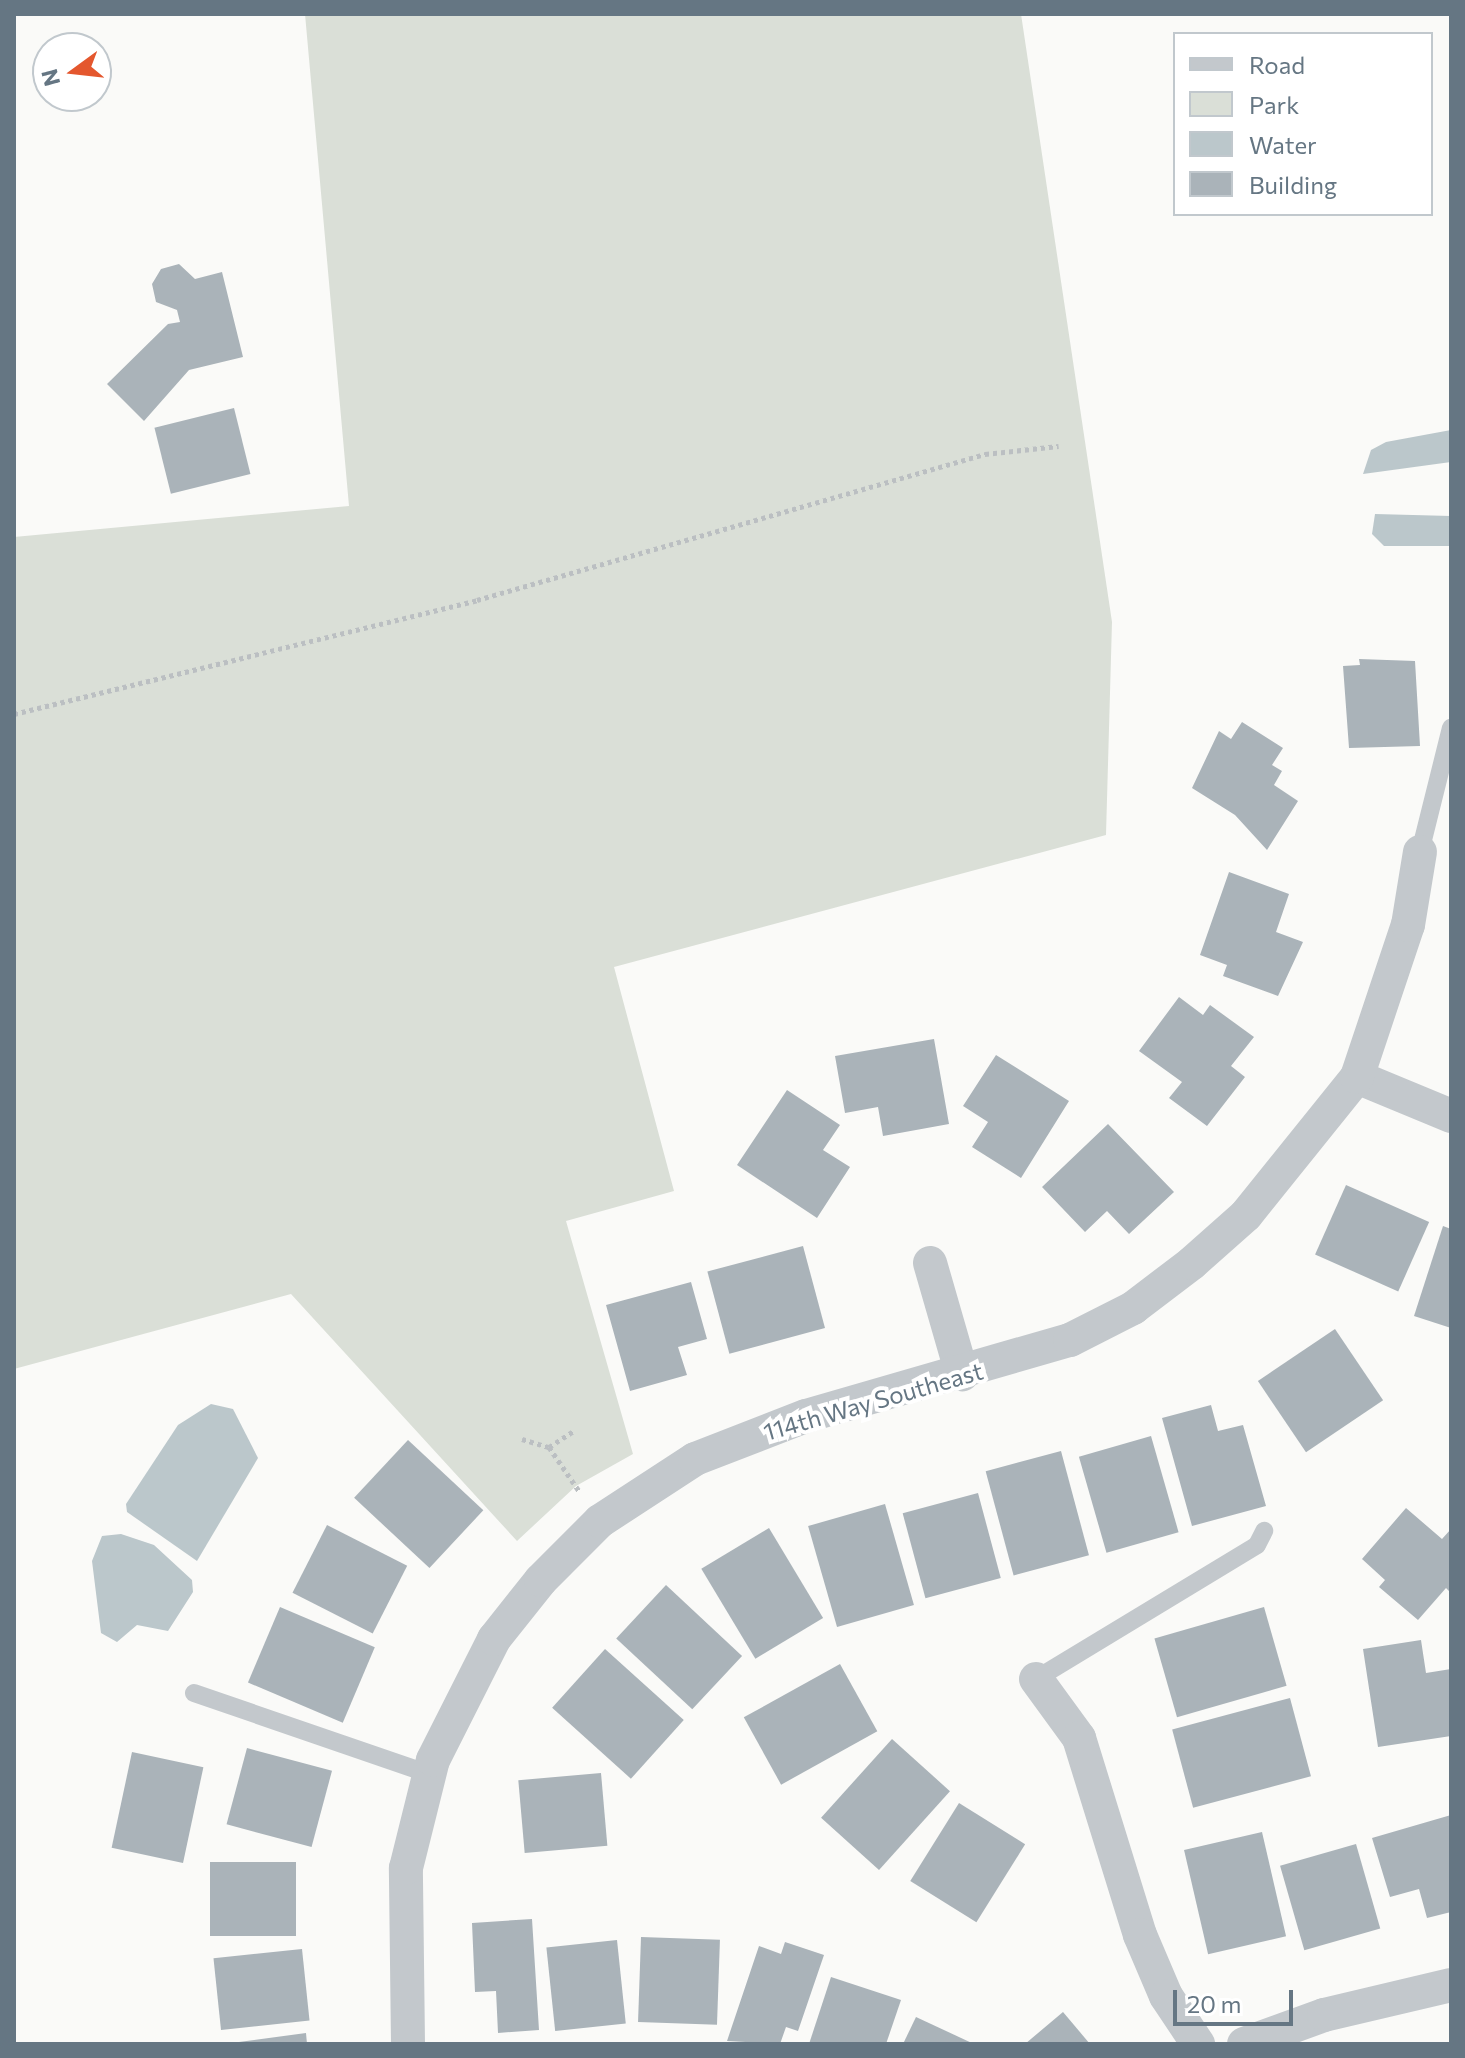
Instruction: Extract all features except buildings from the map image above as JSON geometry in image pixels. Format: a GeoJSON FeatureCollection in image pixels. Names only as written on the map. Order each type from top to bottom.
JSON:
{"type":"FeatureCollection","features":[{"type":"Feature","properties":{"kind":"street","name":"114th Way Southeast"},"geometry":{"type":"LineString","coordinates":[[408,2044],[406,1868],[429,1774],[494,1639],[600,1521],[695,1459],[806,1416],[962,1374],[1070,1340],[1180,1272],[1246,1215],[1357,1077],[1408,925],[1420,852]]}},
{"type":"Feature","properties":{"kind":"street"},"geometry":{"type":"LineString","coordinates":[[1357,1077],[1451,1116]]}},
{"type":"Feature","properties":{"kind":"street"},"geometry":{"type":"LineString","coordinates":[[930,1263],[962,1374]]}},
{"type":"Feature","properties":{"kind":"street"},"geometry":{"type":"LineString","coordinates":[[1036,1679],[1079,1738],[1140,1935],[1166,1996],[1198,2044]]}},
{"type":"Feature","properties":{"kind":"street"},"geometry":{"type":"LineString","coordinates":[[1244,2044],[1324,2015],[1451,1985]]}},
{"type":"Feature","properties":{"kind":"lane"},"geometry":{"type":"LineString","coordinates":[[1420,852],[1451,728]]}},
{"type":"Feature","properties":{"kind":"lane"},"geometry":{"type":"LineString","coordinates":[[1036,1679],[1257,1545],[1264,1531]]}},
{"type":"Feature","properties":{"kind":"lane"},"geometry":{"type":"LineString","coordinates":[[194,1693],[429,1774]]}},
{"type":"Feature","properties":{"kind":"path"},"geometry":{"type":"LineString","coordinates":[[14,714],[477,600],[985,454],[1059,446]]}},
{"type":"Feature","properties":{"kind":"path"},"geometry":{"type":"LineString","coordinates":[[549,1447],[574,1431]]}},
{"type":"Feature","properties":{"kind":"path"},"geometry":{"type":"LineString","coordinates":[[522,1439],[549,1447],[600,1521]]}},
{"type":"Feature","properties":{"kind":"green space"},"geometry":{"type":"Polygon","coordinates":[[[305,14],[1021,14],[1112,622],[1106,835],[614,967],[674,1191],[566,1221],[633,1454],[576,1486],[517,1541],[291,1294],[14,1369],[14,537],[349,506],[305,14]]]}},
{"type":"Feature","properties":{"kind":"water"},"geometry":{"type":"Polygon","coordinates":[[[1451,430],[1451,462],[1363,474],[1371,450],[1386,442],[1451,430]]]}},
{"type":"Feature","properties":{"kind":"water"},"geometry":{"type":"Polygon","coordinates":[[[1375,514],[1451,516],[1451,546],[1384,546],[1372,534],[1375,514]]]}},
{"type":"Feature","properties":{"kind":"water"},"geometry":{"type":"Polygon","coordinates":[[[211,1404],[233,1409],[258,1458],[197,1561],[127,1512],[126,1504],[178,1425],[211,1404]]]}},
{"type":"Feature","properties":{"kind":"water"},"geometry":{"type":"Polygon","coordinates":[[[121,1534],[154,1545],[192,1580],[193,1592],[168,1631],[137,1625],[117,1642],[101,1633],[92,1561],[102,1536],[121,1534]]]}}]}
